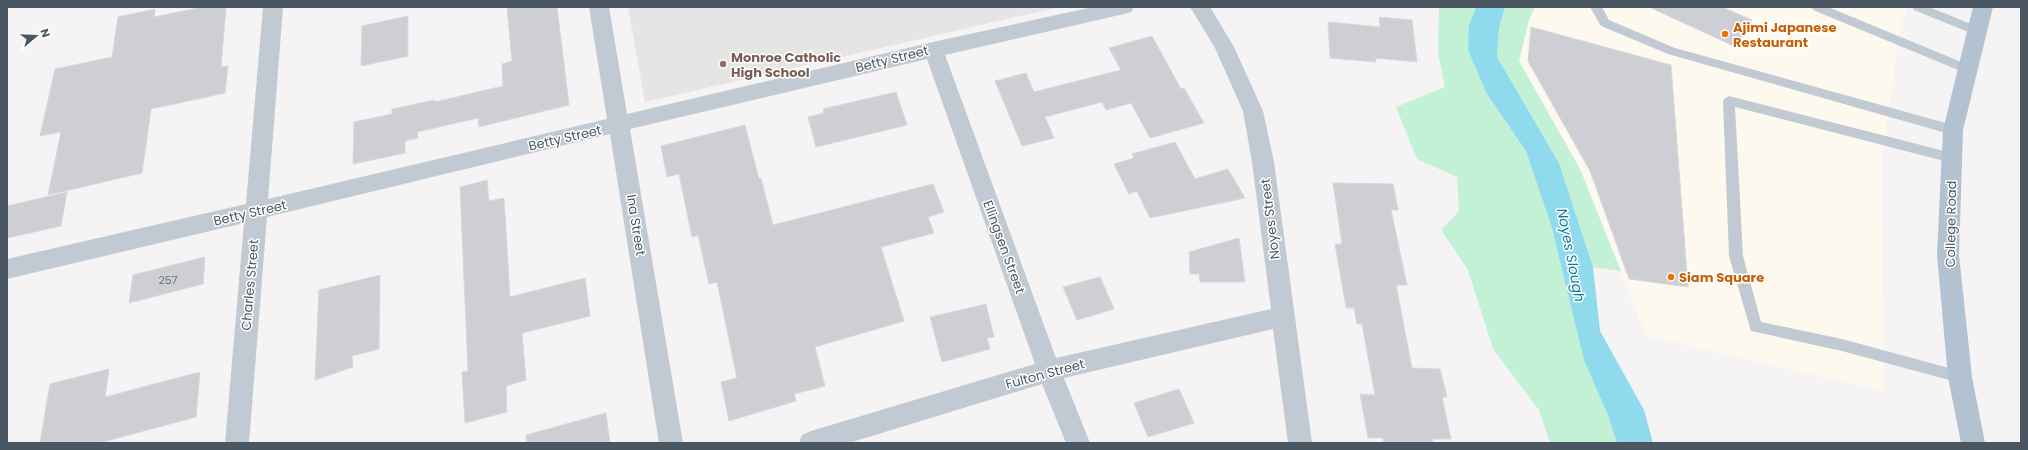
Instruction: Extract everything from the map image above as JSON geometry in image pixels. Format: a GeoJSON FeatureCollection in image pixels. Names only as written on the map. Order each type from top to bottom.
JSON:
{"type":"FeatureCollection","features":[{"type":"Feature","properties":{"kind":"main road","name":"College Road"},"geometry":{"type":"LineString","coordinates":[[1973,443],[1960,377],[1948,255],[1953,130],[1983,7]]}},
{"type":"Feature","properties":{"kind":"street","name":"Charles Street"},"geometry":{"type":"LineString","coordinates":[[237,443],[274,7]]}},
{"type":"Feature","properties":{"kind":"street","name":"Ina Street"},"geometry":{"type":"LineString","coordinates":[[599,7],[620,125],[671,443]]}},
{"type":"Feature","properties":{"kind":"street","name":"Betty Street"},"geometry":{"type":"LineString","coordinates":[[7,269],[256,212],[933,49],[1124,7]]}},
{"type":"Feature","properties":{"kind":"street","name":"Noyes Street"},"geometry":{"type":"LineString","coordinates":[[1200,7],[1224,47],[1253,111],[1263,162],[1282,317],[1300,443]]}},
{"type":"Feature","properties":{"kind":"street","name":"Ellingsen Street"},"geometry":{"type":"LineString","coordinates":[[933,49],[1049,371],[1078,443]]}},
{"type":"Feature","properties":{"kind":"street","name":"Fulton Street"},"geometry":{"type":"LineString","coordinates":[[811,443],[1049,371],[1282,317]]}},
{"type":"Feature","properties":{"kind":"lane"},"geometry":{"type":"LineString","coordinates":[[1596,7],[1605,23],[1672,51],[1953,130]]}},
{"type":"Feature","properties":{"kind":"lane"},"geometry":{"type":"LineString","coordinates":[[1817,7],[1967,69]]}},
{"type":"Feature","properties":{"kind":"lane"},"geometry":{"type":"LineString","coordinates":[[1918,7],[1977,31]]}},
{"type":"Feature","properties":{"kind":"lane"},"geometry":{"type":"LineString","coordinates":[[1952,158],[1730,101],[1736,256],[1756,327],[1842,346],[1960,377]]}},
{"type":"Feature","properties":{"kind":"shaded area","name":"Monroe Catholic High School"},"geometry":{"type":"Polygon","coordinates":[[[628,7],[1060,7],[645,102],[628,7]]]}},
{"type":"Feature","properties":{"kind":"shaded area"},"geometry":{"type":"Polygon","coordinates":[[[1535,7],[1908,7],[1901,23],[1882,159],[1884,391],[1646,336],[1580,169],[1519,61],[1529,20],[1535,7]]]}},
{"type":"Feature","properties":{"kind":"green space"},"geometry":{"type":"Polygon","coordinates":[[[1439,7],[1476,7],[1469,25],[1487,94],[1526,151],[1552,228],[1617,443],[1550,443],[1539,410],[1493,349],[1468,270],[1441,230],[1459,211],[1457,177],[1417,159],[1396,107],[1445,87],[1438,52],[1439,7]]]}},
{"type":"Feature","properties":{"kind":"green space"},"geometry":{"type":"Polygon","coordinates":[[[1505,7],[1535,7],[1529,20],[1519,61],[1580,169],[1621,271],[1593,267],[1559,163],[1497,57],[1499,28],[1505,7]]]}},
{"type":"Feature","properties":{"kind":"water","name":"Noyes Slough"},"geometry":{"type":"Polygon","coordinates":[[[1476,7],[1505,7],[1499,28],[1497,57],[1559,163],[1593,267],[1600,331],[1644,410],[1653,443],[1617,443],[1608,415],[1584,360],[1552,228],[1526,151],[1487,94],[1468,50],[1469,25],[1476,7]]]}},
{"type":"Feature","properties":{"kind":"building"},"geometry":{"type":"Polygon","coordinates":[[[203,7],[226,7],[221,67],[228,66],[225,93],[151,109],[142,173],[48,195],[61,132],[40,136],[55,69],[112,57],[118,17],[155,9],[154,17],[203,7]]]}},
{"type":"Feature","properties":{"kind":"building"},"geometry":{"type":"Polygon","coordinates":[[[507,7],[557,7],[569,105],[479,127],[478,118],[417,132],[418,138],[405,141],[405,153],[353,164],[354,122],[392,114],[392,109],[435,100],[435,102],[503,86],[502,64],[512,61],[507,7]]]}},
{"type":"Feature","properties":{"kind":"building","name":"Ajimi Japanese Restaurant"},"geometry":{"type":"Polygon","coordinates":[[[1649,7],[1722,7],[1752,20],[1736,47],[1649,7]]]}},
{"type":"Feature","properties":{"kind":"building"},"geometry":{"type":"Polygon","coordinates":[[[408,16],[408,56],[361,66],[362,26],[408,16]]]}},
{"type":"Feature","properties":{"kind":"building"},"geometry":{"type":"Polygon","coordinates":[[[1379,17],[1412,20],[1417,62],[1375,58],[1376,62],[1330,58],[1328,22],[1380,27],[1379,17]]]}},
{"type":"Feature","properties":{"kind":"building"},"geometry":{"type":"Polygon","coordinates":[[[1531,27],[1671,65],[1688,287],[1629,279],[1590,171],[1528,61],[1531,27]]]}},
{"type":"Feature","properties":{"kind":"building"},"geometry":{"type":"Polygon","coordinates":[[[1152,36],[1181,89],[1184,88],[1204,123],[1150,138],[1131,103],[1106,110],[1102,102],[1045,117],[1054,138],[1022,146],[995,81],[1026,73],[1034,92],[1121,70],[1109,48],[1152,36]]]}},
{"type":"Feature","properties":{"kind":"building"},"geometry":{"type":"Polygon","coordinates":[[[896,92],[907,125],[816,147],[808,117],[824,113],[823,109],[896,92]]]}},
{"type":"Feature","properties":{"kind":"building"},"geometry":{"type":"Polygon","coordinates":[[[745,125],[773,225],[933,184],[944,212],[928,217],[934,233],[881,247],[904,321],[815,347],[825,386],[794,394],[796,401],[729,421],[721,382],[737,378],[717,282],[709,284],[698,235],[692,237],[679,174],[667,177],[661,146],[745,125]]]}},
{"type":"Feature","properties":{"kind":"building"},"geometry":{"type":"Polygon","coordinates":[[[1175,142],[1195,179],[1228,169],[1245,198],[1150,218],[1137,191],[1129,194],[1114,164],[1134,158],[1132,154],[1175,142]]]}},
{"type":"Feature","properties":{"kind":"building"},"geometry":{"type":"Polygon","coordinates":[[[487,180],[489,201],[504,198],[510,297],[585,278],[590,316],[522,333],[526,380],[506,386],[507,412],[465,423],[462,372],[468,371],[460,187],[487,180]]]}},
{"type":"Feature","properties":{"kind":"building"},"geometry":{"type":"Polygon","coordinates":[[[1333,183],[1393,184],[1398,210],[1391,210],[1407,285],[1396,285],[1412,368],[1440,369],[1447,397],[1442,397],[1451,439],[1432,439],[1433,443],[1384,443],[1383,438],[1368,438],[1360,394],[1375,395],[1362,324],[1357,324],[1354,308],[1346,308],[1335,244],[1342,244],[1333,183]]]}},
{"type":"Feature","properties":{"kind":"building"},"geometry":{"type":"Polygon","coordinates":[[[67,192],[61,226],[7,238],[7,206],[67,192]]]}},
{"type":"Feature","properties":{"kind":"building"},"geometry":{"type":"Polygon","coordinates":[[[1239,238],[1245,282],[1200,282],[1199,274],[1190,274],[1189,252],[1239,238]]]}},
{"type":"Feature","properties":{"kind":"building"},"geometry":{"type":"Polygon","coordinates":[[[205,257],[203,284],[129,303],[133,275],[205,257]]]}},
{"type":"Feature","properties":{"kind":"building"},"geometry":{"type":"Polygon","coordinates":[[[380,275],[379,349],[352,356],[353,367],[315,380],[319,290],[380,275]]]}},
{"type":"Feature","properties":{"kind":"building"},"geometry":{"type":"Polygon","coordinates":[[[1100,277],[1114,309],[1077,320],[1063,287],[1100,277]]]}},
{"type":"Feature","properties":{"kind":"building"},"geometry":{"type":"Polygon","coordinates":[[[986,304],[994,337],[987,338],[990,349],[942,362],[930,317],[986,304]]]}},
{"type":"Feature","properties":{"kind":"building"},"geometry":{"type":"Polygon","coordinates":[[[109,369],[105,397],[200,372],[196,417],[99,443],[40,443],[50,384],[109,369]]]}},
{"type":"Feature","properties":{"kind":"building"},"geometry":{"type":"Polygon","coordinates":[[[1179,389],[1194,423],[1148,437],[1134,403],[1179,389]]]}},
{"type":"Feature","properties":{"kind":"building"},"geometry":{"type":"Polygon","coordinates":[[[606,413],[610,443],[527,443],[526,435],[606,413]]]}},
{"type":"Feature","properties":{"kind":"place","name":"Ajimi Japanese Restaurant"},"geometry":{"type":"Point","coordinates":[1725,34]}},
{"type":"Feature","properties":{"kind":"place","name":"Monroe Catholic High School"},"geometry":{"type":"Point","coordinates":[723,64]}},
{"type":"Feature","properties":{"kind":"place","name":"Siam Square"},"geometry":{"type":"Point","coordinates":[1671,277]}}]}
